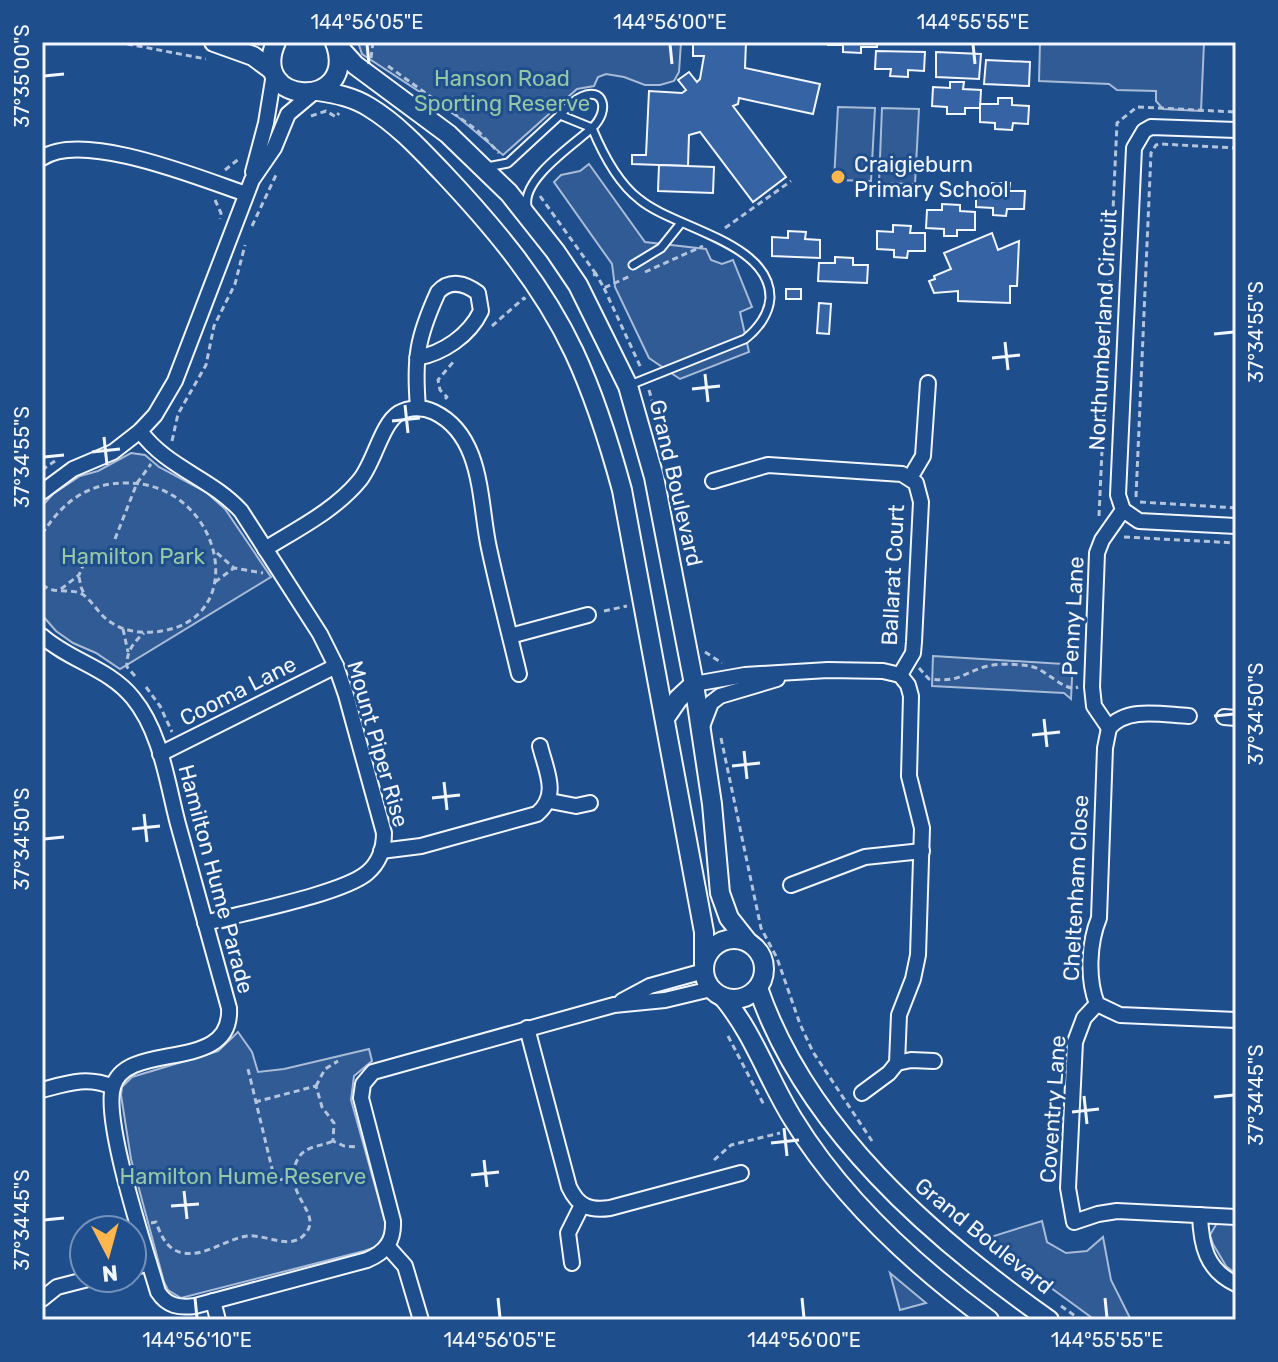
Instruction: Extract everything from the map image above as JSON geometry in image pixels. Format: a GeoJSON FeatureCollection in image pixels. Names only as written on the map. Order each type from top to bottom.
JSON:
{"type":"FeatureCollection","features":[{"type":"Feature","properties":{"kind":"street"},"geometry":{"type":"LineString","coordinates":[[42,492],[60,476],[101,458],[140,431],[155,415],[175,381],[249,187],[266,123],[273,72],[271,60],[276,42]]}},
{"type":"Feature","properties":{"kind":"street"},"geometry":{"type":"LineString","coordinates":[[249,187],[274,148],[288,114],[328,85],[339,66],[335,43]]}},
{"type":"Feature","properties":{"kind":"street","name":"Grand Boulevard"},"geometry":{"type":"LineString","coordinates":[[335,43],[355,65],[448,134],[485,167],[531,219],[578,285],[628,386],[654,477],[694,684],[710,730],[712,804],[720,893],[729,918],[748,942]]}},
{"type":"Feature","properties":{"kind":"street"},"geometry":{"type":"LineString","coordinates":[[211,50],[253,56],[290,90],[341,94],[369,107],[411,141],[498,234],[553,312],[573,350],[606,432],[622,490],[704,932],[704,968],[717,993],[751,1036],[793,1120],[846,1191],[928,1273],[989,1320]]}},
{"type":"Feature","properties":{"kind":"street","name":"Northumberland Circuit"},"geometry":{"type":"LineString","coordinates":[[1123,510],[1118,495],[1134,148],[1144,131],[1151,127],[1236,130]]}},
{"type":"Feature","properties":{"kind":"street"},"geometry":{"type":"LineString","coordinates":[[45,152],[84,150],[134,158],[221,186],[249,187]]}},
{"type":"Feature","properties":{"kind":"street"},"geometry":{"type":"LineString","coordinates":[[417,358],[439,352],[458,339],[481,311],[478,293],[459,284],[444,286],[438,292],[420,337],[417,358],[418,408]]}},
{"type":"Feature","properties":{"kind":"street","name":"Ballarat Court"},"geometry":{"type":"LineString","coordinates":[[910,478],[923,456],[928,383]]}},
{"type":"Feature","properties":{"kind":"street"},"geometry":{"type":"LineString","coordinates":[[265,549],[337,504],[363,477],[392,419],[403,411],[418,408],[436,413],[447,421],[471,454],[488,545],[519,674]]}},
{"type":"Feature","properties":{"kind":"street","name":"Mount Piper Rise"},"geometry":{"type":"LineString","coordinates":[[140,431],[159,454],[227,495],[254,529],[320,634],[346,695],[384,833],[381,851],[370,870],[348,884],[205,923]]}},
{"type":"Feature","properties":{"kind":"street","name":"Ballarat Court"},"geometry":{"type":"LineString","coordinates":[[713,481],[768,465],[902,474],[910,478],[920,491],[921,502],[914,642],[904,669]]}},
{"type":"Feature","properties":{"kind":"street"},"geometry":{"type":"LineString","coordinates":[[1123,510],[1139,521],[1236,526]]}},
{"type":"Feature","properties":{"kind":"street","name":"Penny Lane"},"geometry":{"type":"LineString","coordinates":[[1109,728],[1094,706],[1092,687],[1097,553],[1102,540],[1123,510]]}},
{"type":"Feature","properties":{"kind":"street"},"geometry":{"type":"LineString","coordinates":[[510,636],[588,615]]}},
{"type":"Feature","properties":{"kind":"street","name":"Hamilton Hume Parade"},"geometry":{"type":"LineString","coordinates":[[42,636],[67,655],[107,675],[131,695],[143,711],[160,754],[229,1008],[227,1027],[216,1042],[129,1068],[117,1078],[113,1087]]}},
{"type":"Feature","properties":{"kind":"street","name":"Cooma Lane"},"geometry":{"type":"LineString","coordinates":[[160,754],[336,666]]}},
{"type":"Feature","properties":{"kind":"street"},"geometry":{"type":"LineString","coordinates":[[665,718],[678,699],[694,684],[745,675],[904,669],[911,696],[909,776],[922,828],[918,955],[913,979],[899,1015],[897,1063],[862,1093]]}},
{"type":"Feature","properties":{"kind":"street"},"geometry":{"type":"LineString","coordinates":[[710,730],[711,703],[720,696],[793,673]]}},
{"type":"Feature","properties":{"kind":"street"},"geometry":{"type":"LineString","coordinates":[[1109,728],[1116,719],[1135,714],[1189,716]]}},
{"type":"Feature","properties":{"kind":"street","name":"Cheltenham Close"},"geometry":{"type":"LineString","coordinates":[[1109,728],[1105,748],[1099,918],[1093,932],[1091,989],[1097,1004],[1120,1015],[1236,1020]]}},
{"type":"Feature","properties":{"kind":"street"},"geometry":{"type":"LineString","coordinates":[[381,851],[421,846],[537,814],[550,801],[550,787],[540,746]]}},
{"type":"Feature","properties":{"kind":"street"},"geometry":{"type":"LineString","coordinates":[[550,801],[576,806],[590,803]]}},
{"type":"Feature","properties":{"kind":"street"},"geometry":{"type":"LineString","coordinates":[[791,885],[865,857],[922,851]]}},
{"type":"Feature","properties":{"kind":"street"},"geometry":{"type":"LineString","coordinates":[[148,1259],[158,1292],[169,1303],[185,1307],[367,1260],[388,1247],[392,1239],[393,1221],[361,1098],[363,1084],[373,1072],[614,1005],[717,993],[742,998],[758,988],[763,980],[764,962],[761,954],[748,942],[729,939],[713,947],[704,968],[650,986],[614,1005]]}},
{"type":"Feature","properties":{"kind":"street","name":"Grand Boulevard"},"geometry":{"type":"LineString","coordinates":[[758,988],[787,1051],[833,1121],[867,1164],[942,1238],[986,1275],[1054,1312]]}},
{"type":"Feature","properties":{"kind":"street","name":"Coventry Lane"},"geometry":{"type":"LineString","coordinates":[[1097,1004],[1084,1018],[1075,1042],[1068,1177],[1070,1212],[1074,1222],[1117,1211],[1200,1215]]}},
{"type":"Feature","properties":{"kind":"street"},"geometry":{"type":"LineString","coordinates":[[527,1028],[569,1187],[582,1205],[589,1209],[610,1208],[741,1173]]}},
{"type":"Feature","properties":{"kind":"street"},"geometry":{"type":"LineString","coordinates":[[897,1063],[934,1061]]}},
{"type":"Feature","properties":{"kind":"street"},"geometry":{"type":"LineString","coordinates":[[42,1090],[78,1080],[101,1082],[113,1087],[111,1099],[117,1139],[136,1214]]}},
{"type":"Feature","properties":{"kind":"street"},"geometry":{"type":"LineString","coordinates":[[572,1263],[568,1233],[582,1205]]}},
{"type":"Feature","properties":{"kind":"street"},"geometry":{"type":"LineString","coordinates":[[1236,1217],[1200,1215],[1201,1241],[1206,1257],[1214,1269],[1236,1284]]}},
{"type":"Feature","properties":{"kind":"street"},"geometry":{"type":"LineString","coordinates":[[388,1247],[405,1266],[421,1320]]}},
{"type":"Feature","properties":{"kind":"street"},"geometry":{"type":"LineString","coordinates":[[42,1299],[57,1287],[68,1284]]}},
{"type":"Feature","properties":{"kind":"street"},"geometry":{"type":"LineString","coordinates":[[213,1301],[218,1320]]}},
{"type":"Feature","properties":{"kind":"lane"},"geometry":{"type":"LineString","coordinates":[[485,167],[508,163],[583,95],[591,94],[599,98],[604,113],[527,191],[526,202],[531,219]]}},
{"type":"Feature","properties":{"kind":"lane"},"geometry":{"type":"LineString","coordinates":[[560,115],[592,128],[605,155],[631,192],[651,208],[709,234],[757,265],[767,283],[770,301],[764,318],[745,339],[628,386]]}},
{"type":"Feature","properties":{"kind":"lane"},"geometry":{"type":"LineString","coordinates":[[633,265],[661,248],[681,223]]}},
{"type":"Feature","properties":{"kind":"path"},"geometry":{"type":"LineString","coordinates":[[117,42],[211,50]]}},
{"type":"Feature","properties":{"kind":"path"},"geometry":{"type":"LineString","coordinates":[[288,114],[303,120],[326,111],[336,117]]}},
{"type":"Feature","properties":{"kind":"path"},"geometry":{"type":"LineString","coordinates":[[1236,148],[1161,144],[1156,145],[1151,153],[1135,495],[1144,504],[1236,508]]}},
{"type":"Feature","properties":{"kind":"path"},"geometry":{"type":"LineString","coordinates":[[216,228],[221,213],[215,201],[225,168],[242,154]]}},
{"type":"Feature","properties":{"kind":"path"},"geometry":{"type":"LineString","coordinates":[[250,229],[279,167]]}},
{"type":"Feature","properties":{"kind":"path"},"geometry":{"type":"LineString","coordinates":[[115,539],[137,483],[173,440],[178,414],[206,365],[214,326],[235,284],[245,244]]}},
{"type":"Feature","properties":{"kind":"path"},"geometry":{"type":"LineString","coordinates":[[42,470],[60,458]]}},
{"type":"Feature","properties":{"kind":"path"},"geometry":{"type":"LineString","coordinates":[[42,534],[61,508],[81,493],[105,484],[137,483],[158,488],[184,503],[204,525],[214,550],[217,569],[206,601],[191,620],[172,629],[144,632],[123,629],[109,622],[85,596],[79,575]]}},
{"type":"Feature","properties":{"kind":"path"},"geometry":{"type":"LineString","coordinates":[[214,550],[234,568],[264,573],[278,571]]}},
{"type":"Feature","properties":{"kind":"path"},"geometry":{"type":"LineString","coordinates":[[60,590],[79,575],[84,563]]}},
{"type":"Feature","properties":{"kind":"path"},"geometry":{"type":"LineString","coordinates":[[215,582],[234,568]]}},
{"type":"Feature","properties":{"kind":"path"},"geometry":{"type":"LineString","coordinates":[[42,584],[51,591],[85,596]]}},
{"type":"Feature","properties":{"kind":"path"},"geometry":{"type":"LineString","coordinates":[[588,615],[643,602]]}},
{"type":"Feature","properties":{"kind":"path"},"geometry":{"type":"LineString","coordinates":[[123,629],[128,652],[127,667],[160,706],[176,747]]}},
{"type":"Feature","properties":{"kind":"path"},"geometry":{"type":"LineString","coordinates":[[128,652],[144,632]]}},
{"type":"Feature","properties":{"kind":"path"},"geometry":{"type":"LineString","coordinates":[[904,669],[921,669],[929,679],[952,681],[995,665],[1028,665],[1044,670],[1067,687],[1092,687]]}},
{"type":"Feature","properties":{"kind":"path"},"geometry":{"type":"LineString","coordinates":[[710,730],[761,928],[777,958],[813,1052],[873,1143]]}},
{"type":"Feature","properties":{"kind":"path"},"geometry":{"type":"LineString","coordinates":[[333,1141],[334,1123],[322,1107],[316,1086],[325,1069],[338,1061]]}},
{"type":"Feature","properties":{"kind":"path"},"geometry":{"type":"LineString","coordinates":[[248,1069],[275,1181],[293,1177]]}},
{"type":"Feature","properties":{"kind":"path"},"geometry":{"type":"LineString","coordinates":[[255,1102],[316,1086]]}},
{"type":"Feature","properties":{"kind":"path"},"geometry":{"type":"LineString","coordinates":[[714,1160],[731,1145],[780,1133]]}},
{"type":"Feature","properties":{"kind":"path"},"geometry":{"type":"LineString","coordinates":[[148,1224],[156,1222],[168,1245],[183,1253],[203,1251],[250,1236],[263,1235],[277,1242],[292,1241],[306,1234],[310,1219],[294,1189],[293,1177],[295,1164],[305,1151],[333,1141],[350,1147],[372,1143]]}},
{"type":"Feature","properties":{"kind":"path"},"geometry":{"type":"LineString","coordinates":[[1054,1312],[1081,1320]]}},
{"type":"Feature","properties":{"kind":"shaded area","name":"Hanson Road Sporting Reserve"},"geometry":{"type":"Polygon","coordinates":[[[358,42],[681,42],[679,72],[674,81],[645,85],[624,77],[606,74],[598,77],[594,86],[577,89],[503,155],[458,117],[362,54],[358,42]]]}},
{"type":"Feature","properties":{"kind":"shaded area"},"geometry":{"type":"Polygon","coordinates":[[[1040,42],[1204,42],[1201,111],[1163,109],[1156,101],[1156,91],[1117,90],[1109,84],[1039,81],[1040,42]]]}},
{"type":"Feature","properties":{"kind":"shaded area"},"geometry":{"type":"Polygon","coordinates":[[[838,107],[875,108],[871,181],[834,180],[838,107]]]}},
{"type":"Feature","properties":{"kind":"shaded area"},"geometry":{"type":"Polygon","coordinates":[[[882,108],[919,109],[915,184],[879,183],[882,108]]]}},
{"type":"Feature","properties":{"kind":"shaded area"},"geometry":{"type":"Polygon","coordinates":[[[589,164],[645,242],[706,249],[711,260],[722,264],[733,260],[752,307],[740,312],[749,352],[680,379],[649,358],[615,287],[612,264],[554,182],[561,175],[580,171],[589,164]]]}},
{"type":"Feature","properties":{"kind":"shaded area","name":"Hamilton Park"},"geometry":{"type":"Polygon","coordinates":[[[131,453],[145,455],[159,467],[206,492],[225,509],[271,577],[120,669],[73,643],[56,631],[42,615],[42,506],[53,494],[80,476],[98,471],[131,453]]]}},
{"type":"Feature","properties":{"kind":"shaded area"},"geometry":{"type":"Polygon","coordinates":[[[933,656],[1063,664],[1073,658],[1071,699],[1064,693],[932,686],[933,656]]]}},
{"type":"Feature","properties":{"kind":"shaded area","name":"Hamilton Hume Reserve"},"geometry":{"type":"Polygon","coordinates":[[[238,1032],[252,1052],[258,1072],[369,1049],[372,1061],[354,1076],[351,1100],[386,1225],[385,1234],[376,1247],[181,1298],[168,1290],[131,1159],[122,1087],[132,1077],[218,1051],[238,1032]]]}},
{"type":"Feature","properties":{"kind":"shaded area"},"geometry":{"type":"Polygon","coordinates":[[[1042,1221],[1047,1242],[1066,1253],[1087,1251],[1103,1237],[1111,1280],[1131,1320],[1095,1320],[984,1239],[1042,1221]]]}},
{"type":"Feature","properties":{"kind":"shaded area"},"geometry":{"type":"Polygon","coordinates":[[[1217,1223],[1236,1224],[1236,1274],[1226,1266],[1213,1244],[1210,1235],[1217,1223]]]}},
{"type":"Feature","properties":{"kind":"shaded area"},"geometry":{"type":"Polygon","coordinates":[[[890,1273],[926,1303],[900,1310],[890,1273]]]}},
{"type":"Feature","properties":{"kind":"building"},"geometry":{"type":"Polygon","coordinates":[[[693,42],[746,42],[745,68],[820,84],[813,114],[739,98],[738,104],[733,106],[786,177],[753,202],[700,132],[689,135],[688,166],[632,164],[632,155],[646,155],[649,91],[682,93],[686,90],[678,80],[689,72],[697,82],[700,79],[704,56],[693,56],[693,42]]]}},
{"type":"Feature","properties":{"kind":"building"},"geometry":{"type":"Polygon","coordinates":[[[828,42],[877,42],[877,47],[861,47],[861,53],[843,52],[843,45],[828,45],[828,42]]]}},
{"type":"Feature","properties":{"kind":"building"},"geometry":{"type":"Polygon","coordinates":[[[876,51],[925,52],[924,71],[908,70],[908,77],[890,76],[891,69],[875,69],[876,51]]]}},
{"type":"Feature","properties":{"kind":"building"},"geometry":{"type":"Polygon","coordinates":[[[936,52],[981,54],[979,79],[936,77],[936,52]]]}},
{"type":"Feature","properties":{"kind":"building"},"geometry":{"type":"Polygon","coordinates":[[[986,60],[1030,62],[1029,86],[984,84],[986,60]]]}},
{"type":"Feature","properties":{"kind":"building"},"geometry":{"type":"Polygon","coordinates":[[[950,82],[964,82],[963,89],[981,90],[980,108],[965,108],[965,114],[947,114],[947,107],[932,106],[933,87],[950,88],[950,82]]]}},
{"type":"Feature","properties":{"kind":"building"},"geometry":{"type":"Polygon","coordinates":[[[998,98],[1012,98],[1012,105],[1029,106],[1028,124],[1013,123],[1012,130],[995,129],[995,123],[980,122],[980,104],[998,104],[998,98]]]}},
{"type":"Feature","properties":{"kind":"building"},"geometry":{"type":"Polygon","coordinates":[[[659,165],[714,167],[713,193],[658,191],[659,165]]]}},
{"type":"Feature","properties":{"kind":"building"},"geometry":{"type":"Polygon","coordinates":[[[992,183],[1010,183],[1009,191],[1025,191],[1024,209],[1007,209],[1006,216],[993,215],[993,208],[976,207],[976,189],[992,189],[992,183]]]}},
{"type":"Feature","properties":{"kind":"building"},"geometry":{"type":"Polygon","coordinates":[[[942,204],[960,205],[960,211],[975,212],[975,230],[957,230],[957,236],[944,236],[944,229],[926,228],[927,210],[942,210],[942,204]]]}},
{"type":"Feature","properties":{"kind":"building"},"geometry":{"type":"Polygon","coordinates":[[[893,225],[911,226],[910,233],[925,233],[925,251],[908,251],[907,258],[894,257],[894,250],[877,249],[877,231],[893,232],[893,225]]]}},
{"type":"Feature","properties":{"kind":"building"},"geometry":{"type":"Polygon","coordinates":[[[788,231],[806,232],[805,239],[820,240],[820,258],[772,256],[772,237],[788,238],[788,231]]]}},
{"type":"Feature","properties":{"kind":"building"},"geometry":{"type":"Polygon","coordinates":[[[992,233],[998,250],[1019,241],[1017,286],[1010,286],[1010,303],[958,301],[958,291],[934,293],[929,281],[951,269],[944,253],[992,233]]]}},
{"type":"Feature","properties":{"kind":"building"},"geometry":{"type":"Polygon","coordinates":[[[835,257],[853,258],[853,265],[868,265],[867,283],[818,281],[819,263],[835,263],[835,257]]]}},
{"type":"Feature","properties":{"kind":"building"},"geometry":{"type":"Polygon","coordinates":[[[786,289],[801,289],[801,299],[786,299],[786,289]]]}},
{"type":"Feature","properties":{"kind":"building"},"geometry":{"type":"Polygon","coordinates":[[[819,303],[831,304],[829,334],[817,333],[819,303]]]}},
{"type":"Feature","properties":{"kind":"place","name":"Craigieburn Primary School"},"geometry":{"type":"Point","coordinates":[838,177]}}]}
